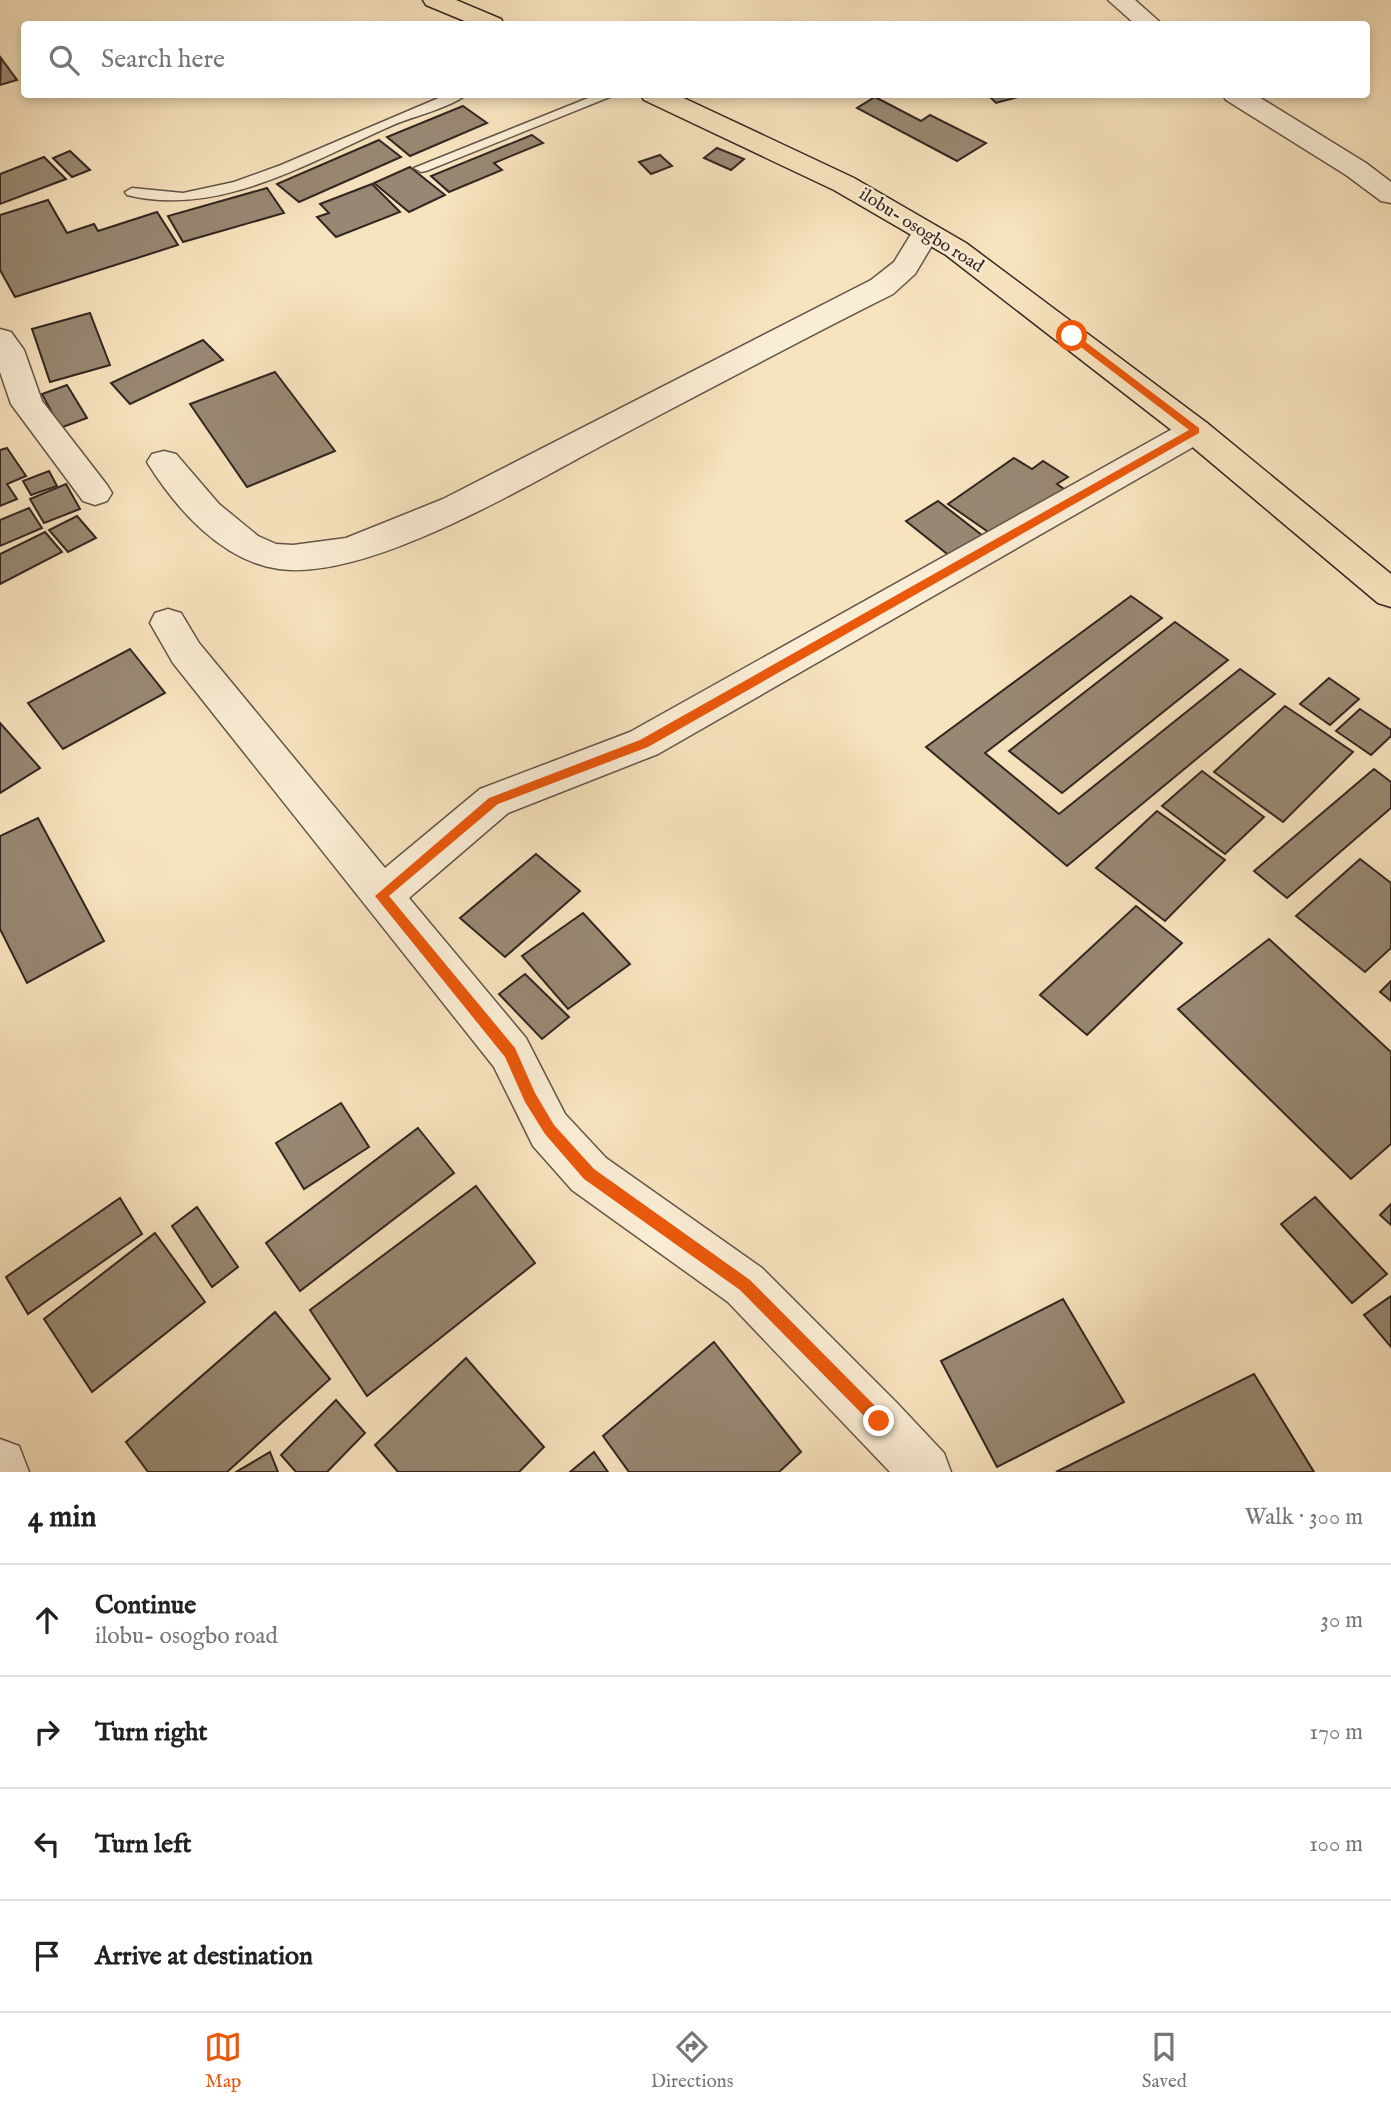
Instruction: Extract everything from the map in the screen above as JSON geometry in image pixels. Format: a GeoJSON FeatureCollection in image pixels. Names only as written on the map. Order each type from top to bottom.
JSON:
{"type":"FeatureCollection","features":[{"type":"Feature","properties":{"kind":"main road"},"geometry":{"type":"LineString","coordinates":[[435,0],[485,21]]}},
{"type":"Feature","properties":{"kind":"main road","name":"ilobu- osogbo road"},"geometry":{"type":"LineString","coordinates":[[661,98],[844,184],[956,249],[1195,431],[1391,594]]}},
{"type":"Feature","properties":{"kind":"street"},"geometry":{"type":"LineString","coordinates":[[1120,0],[1146,21]]}},
{"type":"Feature","properties":{"kind":"street"},"geometry":{"type":"LineString","coordinates":[[1241,98],[1356,169],[1391,195]]}},
{"type":"Feature","properties":{"kind":"street"},"geometry":{"type":"LineString","coordinates":[[164,463],[199,505],[232,535],[260,552],[284,557],[325,555],[383,538],[484,492],[882,288],[905,268],[926,232]]}},
{"type":"Feature","properties":{"kind":"street"},"geometry":{"type":"LineString","coordinates":[[0,339],[8,350],[27,404],[95,493]]}},
{"type":"Feature","properties":{"kind":"street"},"geometry":{"type":"LineString","coordinates":[[382,896],[494,801],[644,743],[1195,431]]}},
{"type":"Feature","properties":{"kind":"street"},"geometry":{"type":"LineString","coordinates":[[167,623],[186,653],[510,1053],[549,1130],[589,1174],[745,1285],[879,1421],[925,1472]]}},
{"type":"Feature","properties":{"kind":"street"},"geometry":{"type":"LineString","coordinates":[[0,1465],[3,1472]]}},
{"type":"Feature","properties":{"kind":"lane"},"geometry":{"type":"LineString","coordinates":[[132,192],[158,196],[190,196],[282,170],[451,98]]}},
{"type":"Feature","properties":{"kind":"lane"},"geometry":{"type":"LineString","coordinates":[[421,168],[601,98]]}},
{"type":"Feature","properties":{"kind":"building"},"geometry":{"type":"Polygon","coordinates":[[[1,58],[17,80],[0,85],[1,58]]]}},
{"type":"Feature","properties":{"kind":"building"},"geometry":{"type":"Polygon","coordinates":[[[877,98],[921,121],[930,115],[986,143],[957,161],[857,108],[877,98]]]}},
{"type":"Feature","properties":{"kind":"building"},"geometry":{"type":"Polygon","coordinates":[[[991,98],[1014,98],[996,103],[991,98]]]}},
{"type":"Feature","properties":{"kind":"building"},"geometry":{"type":"Polygon","coordinates":[[[463,106],[487,123],[410,156],[387,137],[463,106]]]}},
{"type":"Feature","properties":{"kind":"building"},"geometry":{"type":"Polygon","coordinates":[[[532,135],[543,143],[494,163],[502,170],[449,192],[431,176],[532,135]]]}},
{"type":"Feature","properties":{"kind":"building"},"geometry":{"type":"Polygon","coordinates":[[[379,140],[401,157],[299,202],[277,184],[379,140]]]}},
{"type":"Feature","properties":{"kind":"building"},"geometry":{"type":"Polygon","coordinates":[[[717,148],[744,159],[731,170],[704,158],[717,148]]]}},
{"type":"Feature","properties":{"kind":"building"},"geometry":{"type":"Polygon","coordinates":[[[70,151],[90,170],[72,177],[53,158],[70,151]]]}},
{"type":"Feature","properties":{"kind":"building"},"geometry":{"type":"Polygon","coordinates":[[[660,155],[672,166],[651,174],[639,162],[660,155]]]}},
{"type":"Feature","properties":{"kind":"building"},"geometry":{"type":"Polygon","coordinates":[[[44,157],[66,179],[0,204],[0,174],[44,157]]]}},
{"type":"Feature","properties":{"kind":"building"},"geometry":{"type":"Polygon","coordinates":[[[410,167],[445,195],[409,212],[374,183],[410,167]]]}},
{"type":"Feature","properties":{"kind":"building"},"geometry":{"type":"Polygon","coordinates":[[[372,184],[400,212],[336,237],[317,217],[329,213],[320,204],[372,184]]]}},
{"type":"Feature","properties":{"kind":"building"},"geometry":{"type":"Polygon","coordinates":[[[267,188],[284,213],[183,242],[168,216],[267,188]]]}},
{"type":"Feature","properties":{"kind":"building"},"geometry":{"type":"Polygon","coordinates":[[[48,200],[67,233],[94,224],[98,231],[157,212],[178,245],[15,297],[0,270],[0,215],[48,200]]]}},
{"type":"Feature","properties":{"kind":"building"},"geometry":{"type":"Polygon","coordinates":[[[90,313],[110,365],[50,382],[32,329],[90,313]]]}},
{"type":"Feature","properties":{"kind":"building"},"geometry":{"type":"Polygon","coordinates":[[[203,340],[223,360],[130,404],[111,383],[203,340]]]}},
{"type":"Feature","properties":{"kind":"building"},"geometry":{"type":"Polygon","coordinates":[[[275,372],[335,451],[247,487],[190,404],[275,372]]]}},
{"type":"Feature","properties":{"kind":"building"},"geometry":{"type":"Polygon","coordinates":[[[67,385],[87,418],[60,428],[42,394],[67,385]]]}},
{"type":"Feature","properties":{"kind":"building"},"geometry":{"type":"Polygon","coordinates":[[[7,448],[26,476],[7,484],[17,499],[0,506],[0,450],[7,448]]]}},
{"type":"Feature","properties":{"kind":"building"},"geometry":{"type":"Polygon","coordinates":[[[1014,458],[1032,469],[1043,461],[1068,477],[1057,484],[1064,489],[997,538],[948,504],[1014,458]]]}},
{"type":"Feature","properties":{"kind":"building"},"geometry":{"type":"Polygon","coordinates":[[[49,471],[57,486],[31,495],[23,481],[49,471]]]}},
{"type":"Feature","properties":{"kind":"building"},"geometry":{"type":"Polygon","coordinates":[[[66,484],[80,509],[44,523],[30,499],[66,484]]]}},
{"type":"Feature","properties":{"kind":"building"},"geometry":{"type":"Polygon","coordinates":[[[938,501],[983,536],[951,557],[906,521],[938,501]]]}},
{"type":"Feature","properties":{"kind":"building"},"geometry":{"type":"Polygon","coordinates":[[[29,508],[42,528],[0,546],[0,520],[29,508]]]}},
{"type":"Feature","properties":{"kind":"building"},"geometry":{"type":"Polygon","coordinates":[[[77,516],[96,538],[68,552],[49,530],[77,516]]]}},
{"type":"Feature","properties":{"kind":"building"},"geometry":{"type":"Polygon","coordinates":[[[45,532],[62,552],[0,584],[0,554],[45,532]]]}},
{"type":"Feature","properties":{"kind":"building"},"geometry":{"type":"Polygon","coordinates":[[[1131,596],[1162,618],[985,753],[1059,814],[1240,669],[1275,694],[1067,866],[926,747],[1131,596]]]}},
{"type":"Feature","properties":{"kind":"building"},"geometry":{"type":"Polygon","coordinates":[[[1175,622],[1228,660],[1062,793],[1009,751],[1175,622]]]}},
{"type":"Feature","properties":{"kind":"building"},"geometry":{"type":"Polygon","coordinates":[[[130,649],[165,693],[63,749],[28,703],[130,649]]]}},
{"type":"Feature","properties":{"kind":"building"},"geometry":{"type":"Polygon","coordinates":[[[1329,678],[1359,699],[1330,725],[1300,704],[1329,678]]]}},
{"type":"Feature","properties":{"kind":"building"},"geometry":{"type":"Polygon","coordinates":[[[1285,706],[1353,752],[1283,822],[1214,772],[1285,706]]]}},
{"type":"Feature","properties":{"kind":"building"},"geometry":{"type":"Polygon","coordinates":[[[1360,709],[1391,730],[1391,736],[1371,755],[1336,731],[1360,709]]]}},
{"type":"Feature","properties":{"kind":"building"},"geometry":{"type":"Polygon","coordinates":[[[0,723],[40,768],[0,793],[0,723]]]}},
{"type":"Feature","properties":{"kind":"building"},"geometry":{"type":"Polygon","coordinates":[[[1374,769],[1391,782],[1391,808],[1287,898],[1254,871],[1374,769]]]}},
{"type":"Feature","properties":{"kind":"building"},"geometry":{"type":"Polygon","coordinates":[[[1202,771],[1264,817],[1225,854],[1162,806],[1202,771]]]}},
{"type":"Feature","properties":{"kind":"building"},"geometry":{"type":"Polygon","coordinates":[[[1157,811],[1225,860],[1165,921],[1096,868],[1157,811]]]}},
{"type":"Feature","properties":{"kind":"building"},"geometry":{"type":"Polygon","coordinates":[[[38,818],[104,941],[27,983],[0,929],[0,836],[38,818]]]}},
{"type":"Feature","properties":{"kind":"building"},"geometry":{"type":"Polygon","coordinates":[[[536,854],[580,891],[505,957],[460,918],[536,854]]]}},
{"type":"Feature","properties":{"kind":"building"},"geometry":{"type":"Polygon","coordinates":[[[1360,859],[1391,883],[1391,948],[1365,972],[1296,916],[1360,859]]]}},
{"type":"Feature","properties":{"kind":"building"},"geometry":{"type":"Polygon","coordinates":[[[1136,906],[1182,943],[1087,1035],[1040,995],[1136,906]]]}},
{"type":"Feature","properties":{"kind":"building"},"geometry":{"type":"Polygon","coordinates":[[[583,913],[630,964],[568,1009],[522,956],[583,913]]]}},
{"type":"Feature","properties":{"kind":"building"},"geometry":{"type":"Polygon","coordinates":[[[1269,939],[1391,1052],[1391,1144],[1351,1179],[1178,1009],[1269,939]]]}},
{"type":"Feature","properties":{"kind":"building"},"geometry":{"type":"Polygon","coordinates":[[[525,974],[569,1017],[542,1039],[499,994],[525,974]]]}},
{"type":"Feature","properties":{"kind":"building"},"geometry":{"type":"Polygon","coordinates":[[[1391,981],[1391,1001],[1380,992],[1391,981]]]}},
{"type":"Feature","properties":{"kind":"building"},"geometry":{"type":"Polygon","coordinates":[[[341,1103],[369,1147],[304,1189],[276,1143],[341,1103]]]}},
{"type":"Feature","properties":{"kind":"building"},"geometry":{"type":"Polygon","coordinates":[[[418,1128],[454,1173],[300,1291],[266,1243],[418,1128]]]}},
{"type":"Feature","properties":{"kind":"building"},"geometry":{"type":"Polygon","coordinates":[[[476,1186],[535,1263],[367,1396],[310,1310],[476,1186]]]}},
{"type":"Feature","properties":{"kind":"building"},"geometry":{"type":"Polygon","coordinates":[[[1315,1197],[1387,1274],[1352,1303],[1281,1224],[1315,1197]]]}},
{"type":"Feature","properties":{"kind":"building"},"geometry":{"type":"Polygon","coordinates":[[[120,1198],[142,1234],[28,1314],[6,1277],[120,1198]]]}},
{"type":"Feature","properties":{"kind":"building"},"geometry":{"type":"Polygon","coordinates":[[[1391,1204],[1391,1225],[1380,1215],[1391,1204]]]}},
{"type":"Feature","properties":{"kind":"building"},"geometry":{"type":"Polygon","coordinates":[[[197,1207],[238,1267],[212,1287],[172,1226],[197,1207]]]}},
{"type":"Feature","properties":{"kind":"building"},"geometry":{"type":"Polygon","coordinates":[[[155,1233],[205,1302],[92,1392],[44,1319],[155,1233]]]}},
{"type":"Feature","properties":{"kind":"building"},"geometry":{"type":"Polygon","coordinates":[[[1391,1296],[1391,1347],[1364,1315],[1391,1296]]]}},
{"type":"Feature","properties":{"kind":"building"},"geometry":{"type":"Polygon","coordinates":[[[1063,1299],[1124,1402],[997,1467],[941,1361],[1063,1299]]]}},
{"type":"Feature","properties":{"kind":"building"},"geometry":{"type":"Polygon","coordinates":[[[275,1312],[330,1379],[227,1472],[148,1472],[126,1442],[275,1312]]]}},
{"type":"Feature","properties":{"kind":"building"},"geometry":{"type":"Polygon","coordinates":[[[714,1342],[801,1452],[779,1472],[629,1472],[603,1436],[714,1342]]]}},
{"type":"Feature","properties":{"kind":"building"},"geometry":{"type":"Polygon","coordinates":[[[466,1358],[544,1447],[519,1472],[398,1472],[375,1445],[466,1358]]]}},
{"type":"Feature","properties":{"kind":"building"},"geometry":{"type":"Polygon","coordinates":[[[1254,1374],[1314,1472],[1056,1472],[1254,1374]]]}},
{"type":"Feature","properties":{"kind":"building"},"geometry":{"type":"Polygon","coordinates":[[[336,1400],[365,1433],[327,1472],[296,1472],[281,1455],[336,1400]]]}},
{"type":"Feature","properties":{"kind":"building"},"geometry":{"type":"Polygon","coordinates":[[[270,1452],[278,1472],[236,1472],[270,1452]]]}},
{"type":"Feature","properties":{"kind":"building"},"geometry":{"type":"Polygon","coordinates":[[[594,1452],[608,1472],[570,1472],[594,1452]]]}},
{"type":"Feature","properties":{"kind":"route"},"geometry":{"type":"LineString","coordinates":[[879,1421],[745,1285],[589,1174],[549,1130],[510,1053],[382,896],[494,801],[644,743],[1195,431],[1072,336]]}}]}
